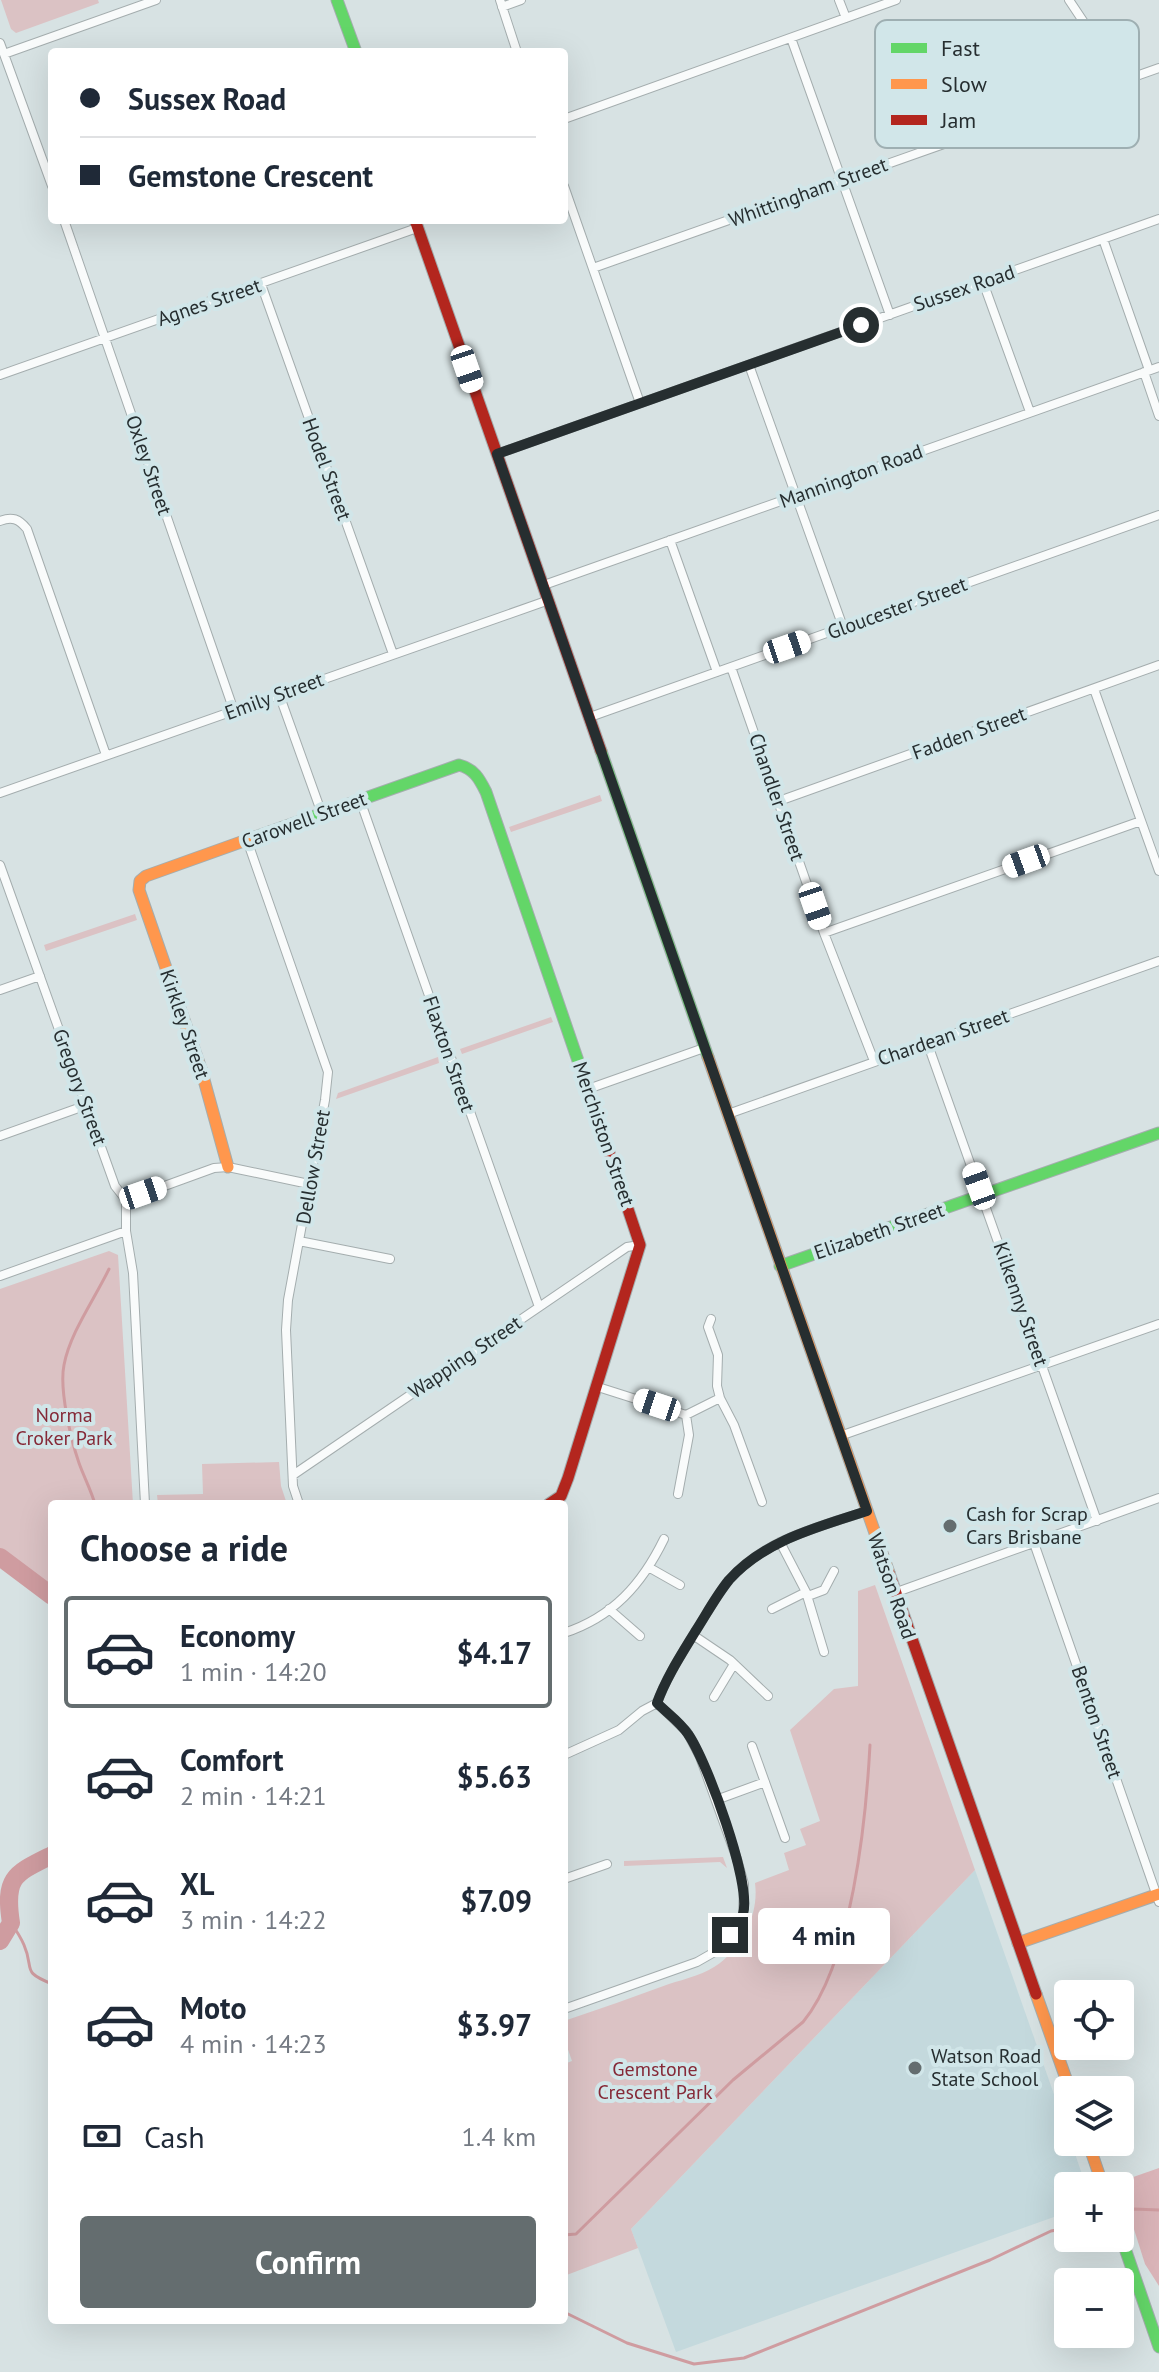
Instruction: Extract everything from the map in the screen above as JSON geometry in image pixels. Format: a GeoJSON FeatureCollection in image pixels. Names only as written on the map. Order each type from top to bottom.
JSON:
{"type":"FeatureCollection","features":[{"type":"Feature","properties":{"kind":"street"},"geometry":{"type":"LineString","coordinates":[[4,54],[156,0]]}},
{"type":"Feature","properties":{"kind":"street"},"geometry":{"type":"LineString","coordinates":[[337,0],[355,48]]}},
{"type":"Feature","properties":{"kind":"street"},"geometry":{"type":"LineString","coordinates":[[516,48],[501,3],[521,0]]}},
{"type":"Feature","properties":{"kind":"street"},"geometry":{"type":"LineString","coordinates":[[839,0],[846,18]]}},
{"type":"Feature","properties":{"kind":"street"},"geometry":{"type":"LineString","coordinates":[[568,118],[896,0]]}},
{"type":"Feature","properties":{"kind":"street"},"geometry":{"type":"LineString","coordinates":[[1069,0],[1082,20]]}},
{"type":"Feature","properties":{"kind":"street"},"geometry":{"type":"LineString","coordinates":[[791,38],[890,315]]}},
{"type":"Feature","properties":{"kind":"street"},"geometry":{"type":"LineString","coordinates":[[0,43],[48,175]]}},
{"type":"Feature","properties":{"kind":"street","name":"Whittingham Street"},"geometry":{"type":"LineString","coordinates":[[1139,75],[1159,68]]}},
{"type":"Feature","properties":{"kind":"street","name":"Whittingham Street"},"geometry":{"type":"LineString","coordinates":[[593,268],[932,148]]}},
{"type":"Feature","properties":{"kind":"street"},"geometry":{"type":"LineString","coordinates":[[568,197],[640,403]]}},
{"type":"Feature","properties":{"kind":"street","name":"Sussex Road"},"geometry":{"type":"LineString","coordinates":[[497,454],[1159,219]]}},
{"type":"Feature","properties":{"kind":"street","name":"Oxley Street"},"geometry":{"type":"LineString","coordinates":[[65,224],[234,711]]}},
{"type":"Feature","properties":{"kind":"street","name":"Agnes Street"},"geometry":{"type":"LineString","coordinates":[[0,375],[261,284],[416,224]]}},
{"type":"Feature","properties":{"kind":"street","name":"Watson Road"},"geometry":{"type":"LineString","coordinates":[[416,224],[1065,2076]]}},
{"type":"Feature","properties":{"kind":"street"},"geometry":{"type":"LineString","coordinates":[[1103,239],[1159,416]]}},
{"type":"Feature","properties":{"kind":"street"},"geometry":{"type":"LineString","coordinates":[[983,282],[1030,412]]}},
{"type":"Feature","properties":{"kind":"street","name":"Hodel Street"},"geometry":{"type":"LineString","coordinates":[[261,284],[393,654]]}},
{"type":"Feature","properties":{"kind":"street"},"geometry":{"type":"LineString","coordinates":[[749,365],[843,627]]}},
{"type":"Feature","properties":{"kind":"street","name":"Mannington Road"},"geometry":{"type":"LineString","coordinates":[[544,585],[1159,367]]}},
{"type":"Feature","properties":{"kind":"street","name":"Gloucester Street"},"geometry":{"type":"LineString","coordinates":[[590,717],[1159,515]]}},
{"type":"Feature","properties":{"kind":"street"},"geometry":{"type":"LineString","coordinates":[[0,521],[9,517],[20,521],[27,529],[106,755]]}},
{"type":"Feature","properties":{"kind":"street"},"geometry":{"type":"LineString","coordinates":[[670,540],[717,672]]}},
{"type":"Feature","properties":{"kind":"street","name":"Emily Street"},"geometry":{"type":"LineString","coordinates":[[0,793],[549,600]]}},
{"type":"Feature","properties":{"kind":"street","name":"Fadden Street"},"geometry":{"type":"LineString","coordinates":[[779,801],[1159,665]]}},
{"type":"Feature","properties":{"kind":"street","name":"Chandler Street"},"geometry":{"type":"LineString","coordinates":[[731,667],[824,933],[874,1061]]}},
{"type":"Feature","properties":{"kind":"street"},"geometry":{"type":"LineString","coordinates":[[1094,689],[1159,871]]}},
{"type":"Feature","properties":{"kind":"street"},"geometry":{"type":"LineString","coordinates":[[279,694],[322,814]]}},
{"type":"Feature","properties":{"kind":"street","name":"Carowell Street"},"geometry":{"type":"LineString","coordinates":[[140,881],[146,876],[459,765],[469,766]]}},
{"type":"Feature","properties":{"kind":"street","name":"Merchiston Street"},"geometry":{"type":"LineString","coordinates":[[469,766],[478,774],[640,1245]]}},
{"type":"Feature","properties":{"kind":"street","name":"Flaxton Street"},"geometry":{"type":"LineString","coordinates":[[360,800],[539,1307]]}},
{"type":"Feature","properties":{"kind":"street"},"geometry":{"type":"LineString","coordinates":[[824,933],[1141,821]]}},
{"type":"Feature","properties":{"kind":"street","name":"Dellow Street"},"geometry":{"type":"LineString","coordinates":[[247,840],[328,1072],[288,1300],[286,1330],[293,1486],[298,1500]]}},
{"type":"Feature","properties":{"kind":"street","name":"Gregory Street"},"geometry":{"type":"LineString","coordinates":[[0,865],[115,1186],[126,1200],[126,1231],[133,1273],[145,1500]]}},
{"type":"Feature","properties":{"kind":"street","name":"Kirkley Street"},"geometry":{"type":"LineString","coordinates":[[140,881],[139,890],[201,1069],[228,1167]]}},
{"type":"Feature","properties":{"kind":"street","name":"Chardean Street"},"geometry":{"type":"LineString","coordinates":[[728,1114],[1159,961]]}},
{"type":"Feature","properties":{"kind":"street"},"geometry":{"type":"LineString","coordinates":[[0,990],[40,976]]}},
{"type":"Feature","properties":{"kind":"street","name":"Kilkenny Street"},"geometry":{"type":"LineString","coordinates":[[927,1042],[1097,1521]]}},
{"type":"Feature","properties":{"kind":"street"},"geometry":{"type":"LineString","coordinates":[[588,1089],[704,1048]]}},
{"type":"Feature","properties":{"kind":"street"},"geometry":{"type":"LineString","coordinates":[[0,1136],[87,1105]]}},
{"type":"Feature","properties":{"kind":"street","name":"Elizabeth Street"},"geometry":{"type":"LineString","coordinates":[[780,1266],[1159,1133]]}},
{"type":"Feature","properties":{"kind":"street"},"geometry":{"type":"LineString","coordinates":[[126,1200],[214,1168],[228,1167],[309,1184]]}},
{"type":"Feature","properties":{"kind":"street"},"geometry":{"type":"LineString","coordinates":[[0,1276],[126,1231]]}},
{"type":"Feature","properties":{"kind":"street"},"geometry":{"type":"LineString","coordinates":[[299,1241],[390,1259]]}},
{"type":"Feature","properties":{"kind":"street"},"geometry":{"type":"LineString","coordinates":[[555,1500],[561,1496],[598,1387],[640,1245]]}},
{"type":"Feature","properties":{"kind":"street","name":"Wapping Street"},"geometry":{"type":"LineString","coordinates":[[293,1475],[627,1247],[640,1245]]}},
{"type":"Feature","properties":{"kind":"street"},"geometry":{"type":"LineString","coordinates":[[711,1319],[708,1327],[718,1355],[717,1386],[720,1398],[734,1425],[762,1502]]}},
{"type":"Feature","properties":{"kind":"street"},"geometry":{"type":"LineString","coordinates":[[840,1436],[1159,1324]]}},
{"type":"Feature","properties":{"kind":"street"},"geometry":{"type":"LineString","coordinates":[[598,1387],[686,1415],[720,1398]]}},
{"type":"Feature","properties":{"kind":"street"},"geometry":{"type":"LineString","coordinates":[[678,1494],[689,1435],[686,1415]]}},
{"type":"Feature","properties":{"kind":"street"},"geometry":{"type":"LineString","coordinates":[[894,1593],[1159,1498]]}},
{"type":"Feature","properties":{"kind":"street"},"geometry":{"type":"LineString","coordinates":[[568,1753],[619,1730],[657,1703],[664,1684],[693,1635],[730,1580],[754,1557],[780,1542],[867,1511]]}},
{"type":"Feature","properties":{"kind":"street"},"geometry":{"type":"LineString","coordinates":[[568,1632],[598,1619],[636,1585],[650,1568],[664,1539]]}},
{"type":"Feature","properties":{"kind":"street"},"geometry":{"type":"LineString","coordinates":[[780,1542],[807,1594],[824,1652]]}},
{"type":"Feature","properties":{"kind":"street","name":"Benton Street"},"geometry":{"type":"LineString","coordinates":[[1034,1543],[1158,1897]]}},
{"type":"Feature","properties":{"kind":"street"},"geometry":{"type":"LineString","coordinates":[[650,1568],[680,1585]]}},
{"type":"Feature","properties":{"kind":"street"},"geometry":{"type":"LineString","coordinates":[[772,1609],[824,1590],[834,1571]]}},
{"type":"Feature","properties":{"kind":"street"},"geometry":{"type":"LineString","coordinates":[[609,1609],[640,1636]]}},
{"type":"Feature","properties":{"kind":"street"},"geometry":{"type":"LineString","coordinates":[[693,1635],[734,1664],[768,1696]]}},
{"type":"Feature","properties":{"kind":"street"},"geometry":{"type":"LineString","coordinates":[[714,1697],[734,1664]]}},
{"type":"Feature","properties":{"kind":"street"},"geometry":{"type":"LineString","coordinates":[[568,2008],[697,1962],[718,1950],[743,1914],[744,1884],[700,1757],[687,1732],[657,1703]]}},
{"type":"Feature","properties":{"kind":"street"},"geometry":{"type":"LineString","coordinates":[[752,1746],[785,1838]]}},
{"type":"Feature","properties":{"kind":"street"},"geometry":{"type":"LineString","coordinates":[[716,1800],[765,1782]]}},
{"type":"Feature","properties":{"kind":"street"},"geometry":{"type":"LineString","coordinates":[[568,1878],[607,1864]]}},
{"type":"Feature","properties":{"kind":"street"},"geometry":{"type":"LineString","coordinates":[[1018,1943],[1158,1897]]}},
{"type":"Feature","properties":{"kind":"street"},"geometry":{"type":"LineString","coordinates":[[1126,2252],[1159,2347]]}},
{"type":"Feature","properties":{"kind":"shaded area","name":"Watson Road State School"},"geometry":{"type":"Polygon","coordinates":[[[975,1870],[1054,2094],[1054,2156],[1076,2156],[1081,2172],[1054,2172],[1054,2217],[676,2352],[631,2229],[975,1870]]]}},
{"type":"Feature","properties":{"kind":"shaded area"},"geometry":{"type":"Polygon","coordinates":[[[1159,2168],[1159,2286],[1145,2264],[1134,2229],[1134,2177],[1159,2168]]]}},
{"type":"Feature","properties":{"kind":"green space"},"geometry":{"type":"Polygon","coordinates":[[[1,0],[98,0],[99,3],[16,33],[11,29],[1,0]]]}},
{"type":"Feature","properties":{"kind":"green space"},"geometry":{"type":"Polygon","coordinates":[[[600,795],[602,801],[511,832],[509,827],[600,795]]]}},
{"type":"Feature","properties":{"kind":"green space"},"geometry":{"type":"Polygon","coordinates":[[[135,914],[137,920],[46,951],[44,945],[135,914]]]}},
{"type":"Feature","properties":{"kind":"green space"},"geometry":{"type":"Polygon","coordinates":[[[551,1017],[553,1022],[462,1054],[460,1049],[551,1017]]]}},
{"type":"Feature","properties":{"kind":"green space"},"geometry":{"type":"Polygon","coordinates":[[[438,1057],[439,1063],[336,1099],[338,1093],[438,1057]]]}},
{"type":"Feature","properties":{"kind":"green space","name":"Norma Croker Park"},"geometry":{"type":"Polygon","coordinates":[[[109,1251],[118,1255],[133,1500],[48,1500],[48,1593],[0,1557],[0,1289],[109,1251]]]}},
{"type":"Feature","properties":{"kind":"green space"},"geometry":{"type":"Polygon","coordinates":[[[279,1462],[286,1500],[158,1500],[157,1495],[203,1494],[202,1464],[279,1462]]]}},
{"type":"Feature","properties":{"kind":"green space","name":"Gemstone Crescent Park"},"geometry":{"type":"Polygon","coordinates":[[[875,1585],[975,1870],[631,2229],[638,2248],[568,2274],[568,2062],[572,2061],[568,2050],[568,2020],[702,1973],[720,1963],[736,1947],[748,1927],[755,1905],[755,1883],[789,1870],[784,1853],[806,1845],[800,1829],[820,1821],[790,1730],[834,1689],[858,1686],[858,1591],[875,1585]]]}},
{"type":"Feature","properties":{"kind":"green space"},"geometry":{"type":"Polygon","coordinates":[[[723,1857],[727,1868],[720,1862],[624,1866],[624,1861],[723,1857]]]}},
{"type":"Feature","properties":{"kind":"waterway"},"geometry":{"type":"LineString","coordinates":[[93,1500],[73,1441],[64,1400],[63,1375],[71,1341],[109,1269]]}},
{"type":"Feature","properties":{"kind":"waterway"},"geometry":{"type":"LineString","coordinates":[[0,1557],[48,1593]]}},
{"type":"Feature","properties":{"kind":"waterway"},"geometry":{"type":"LineString","coordinates":[[568,2235],[576,2234],[733,2080],[803,2022],[820,1996],[834,1964],[853,1890],[865,1812],[870,1745]]}},
{"type":"Feature","properties":{"kind":"waterway"},"geometry":{"type":"LineString","coordinates":[[0,1941],[11,1923],[9,1896],[15,1879],[48,1857]]}},
{"type":"Feature","properties":{"kind":"waterway"},"geometry":{"type":"LineString","coordinates":[[11,1923],[24,1945],[32,1973],[48,1982]]}},
{"type":"Feature","properties":{"kind":"waterway"},"geometry":{"type":"LineString","coordinates":[[1134,2209],[1159,2210]]}},
{"type":"Feature","properties":{"kind":"waterway"},"geometry":{"type":"LineString","coordinates":[[568,2314],[627,2343],[694,2364],[744,2358],[990,2260],[1054,2230]]}},
{"type":"Feature","properties":{"kind":"traffic: fast"},"geometry":{"type":"LineString","coordinates":[[337,0],[355,48]]}},
{"type":"Feature","properties":{"kind":"traffic: fast"},"geometry":{"type":"LineString","coordinates":[[601,751],[708,1057]]}},
{"type":"Feature","properties":{"kind":"traffic: fast"},"geometry":{"type":"LineString","coordinates":[[255,837],[459,765],[472,772],[486,792],[588,1090]]}},
{"type":"Feature","properties":{"kind":"traffic: fast"},"geometry":{"type":"LineString","coordinates":[[780,1266],[1159,1133]]}},
{"type":"Feature","properties":{"kind":"traffic: fast"},"geometry":{"type":"LineString","coordinates":[[1126,2252],[1159,2347]]}},
{"type":"Feature","properties":{"kind":"traffic: slow"},"geometry":{"type":"LineString","coordinates":[[228,1167],[201,1069],[139,890],[140,881],[146,876],[255,837]]}},
{"type":"Feature","properties":{"kind":"traffic: slow"},"geometry":{"type":"LineString","coordinates":[[708,1057],[889,1573]]}},
{"type":"Feature","properties":{"kind":"traffic: slow"},"geometry":{"type":"LineString","coordinates":[[1018,1943],[1159,1894]]}},
{"type":"Feature","properties":{"kind":"traffic: slow"},"geometry":{"type":"LineString","coordinates":[[1036,1994],[1065,2076]]}},
{"type":"Feature","properties":{"kind":"traffic: slow"},"geometry":{"type":"LineString","coordinates":[[1093,2156],[1098,2172]]}},
{"type":"Feature","properties":{"kind":"traffic: jam"},"geometry":{"type":"LineString","coordinates":[[416,224],[601,751]]}},
{"type":"Feature","properties":{"kind":"traffic: jam"},"geometry":{"type":"LineString","coordinates":[[555,1500],[561,1496],[568,1478],[640,1245],[588,1090]]}},
{"type":"Feature","properties":{"kind":"traffic: jam"},"geometry":{"type":"LineString","coordinates":[[889,1573],[1036,1994]]}},
{"type":"Feature","properties":{"kind":"place","name":"Cash for Scrap Cars Brisbane"},"geometry":{"type":"Point","coordinates":[950,1526]}},
{"type":"Feature","properties":{"kind":"place","name":"Watson Road State School"},"geometry":{"type":"Point","coordinates":[915,2068]}},
{"type":"Feature","properties":{"kind":"route"},"geometry":{"type":"LineString","coordinates":[[730,1935],[743,1914],[744,1884],[737,1859],[700,1757],[687,1732],[657,1703],[664,1684],[715,1601],[730,1580],[754,1557],[780,1542],[867,1511],[497,454],[861,325]]}}]}
